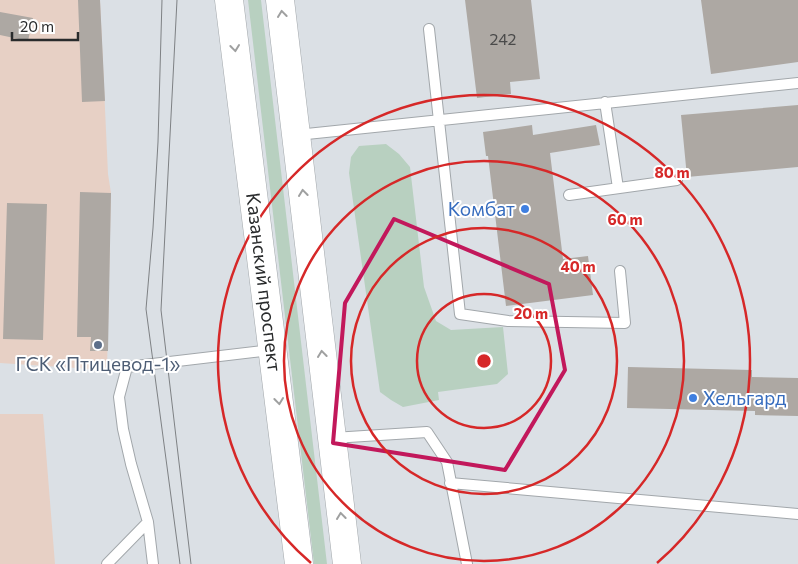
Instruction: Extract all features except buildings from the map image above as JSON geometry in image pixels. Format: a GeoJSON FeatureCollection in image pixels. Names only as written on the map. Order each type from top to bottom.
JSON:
{"type":"FeatureCollection","features":[{"type":"Feature","properties":{"kind":"main road","name":"Казанский проспект"},"geometry":{"type":"LineString","coordinates":[[229,0],[300,564]]}},
{"type":"Feature","properties":{"kind":"main road"},"geometry":{"type":"LineString","coordinates":[[280,0],[347,564]]}},
{"type":"Feature","properties":{"kind":"lane"},"geometry":{"type":"LineString","coordinates":[[429,29],[460,314],[508,321],[626,323],[620,271]]}},
{"type":"Feature","properties":{"kind":"lane"},"geometry":{"type":"LineString","coordinates":[[296,136],[798,83]]}},
{"type":"Feature","properties":{"kind":"lane"},"geometry":{"type":"LineString","coordinates":[[606,102],[618,188]]}},
{"type":"Feature","properties":{"kind":"lane"},"geometry":{"type":"LineString","coordinates":[[569,195],[677,180]]}},
{"type":"Feature","properties":{"kind":"lane"},"geometry":{"type":"LineString","coordinates":[[153,564],[148,522],[123,429],[119,397],[127,367],[272,350]]}},
{"type":"Feature","properties":{"kind":"lane"},"geometry":{"type":"LineString","coordinates":[[332,438],[427,432],[447,462],[467,564]]}},
{"type":"Feature","properties":{"kind":"lane"},"geometry":{"type":"LineString","coordinates":[[450,483],[798,514]]}},
{"type":"Feature","properties":{"kind":"lane"},"geometry":{"type":"LineString","coordinates":[[107,564],[148,522]]}},
{"type":"Feature","properties":{"kind":"highlighted area"},"geometry":{"type":"Polygon","coordinates":[[[394,219],[549,284],[565,370],[505,470],[333,443],[345,303],[394,219]]]}},
{"type":"Feature","properties":{"kind":"shaded area"},"geometry":{"type":"Polygon","coordinates":[[[0,0],[100,0],[108,174],[111,193],[107,370],[0,363],[0,0]]]}},
{"type":"Feature","properties":{"kind":"shaded area"},"geometry":{"type":"Polygon","coordinates":[[[0,414],[43,414],[55,564],[0,564],[0,414]]]}},
{"type":"Feature","properties":{"kind":"green space"},"geometry":{"type":"Polygon","coordinates":[[[248,0],[261,0],[327,564],[314,564],[248,0]]]}},
{"type":"Feature","properties":{"kind":"green space"},"geometry":{"type":"Polygon","coordinates":[[[386,144],[399,154],[410,167],[424,287],[436,321],[451,330],[503,327],[508,374],[497,384],[438,392],[439,400],[403,407],[380,392],[349,173],[351,157],[359,146],[386,144]]]}},
{"type":"Feature","properties":{"kind":"tram line"},"geometry":{"type":"LineString","coordinates":[[162,0],[158,142],[146,309],[180,564]]}},
{"type":"Feature","properties":{"kind":"tram line"},"geometry":{"type":"LineString","coordinates":[[177,0],[161,310],[191,564]]}},
{"type":"Feature","properties":{"kind":"place","name":"Комбат"},"geometry":{"type":"Point","coordinates":[525,209]}},
{"type":"Feature","properties":{"kind":"place","name":"ГСК «Птицевод-1»"},"geometry":{"type":"Point","coordinates":[98,345]}},
{"type":"Feature","properties":{"kind":"place","name":"Хельгард"},"geometry":{"type":"Point","coordinates":[693,398]}}]}
